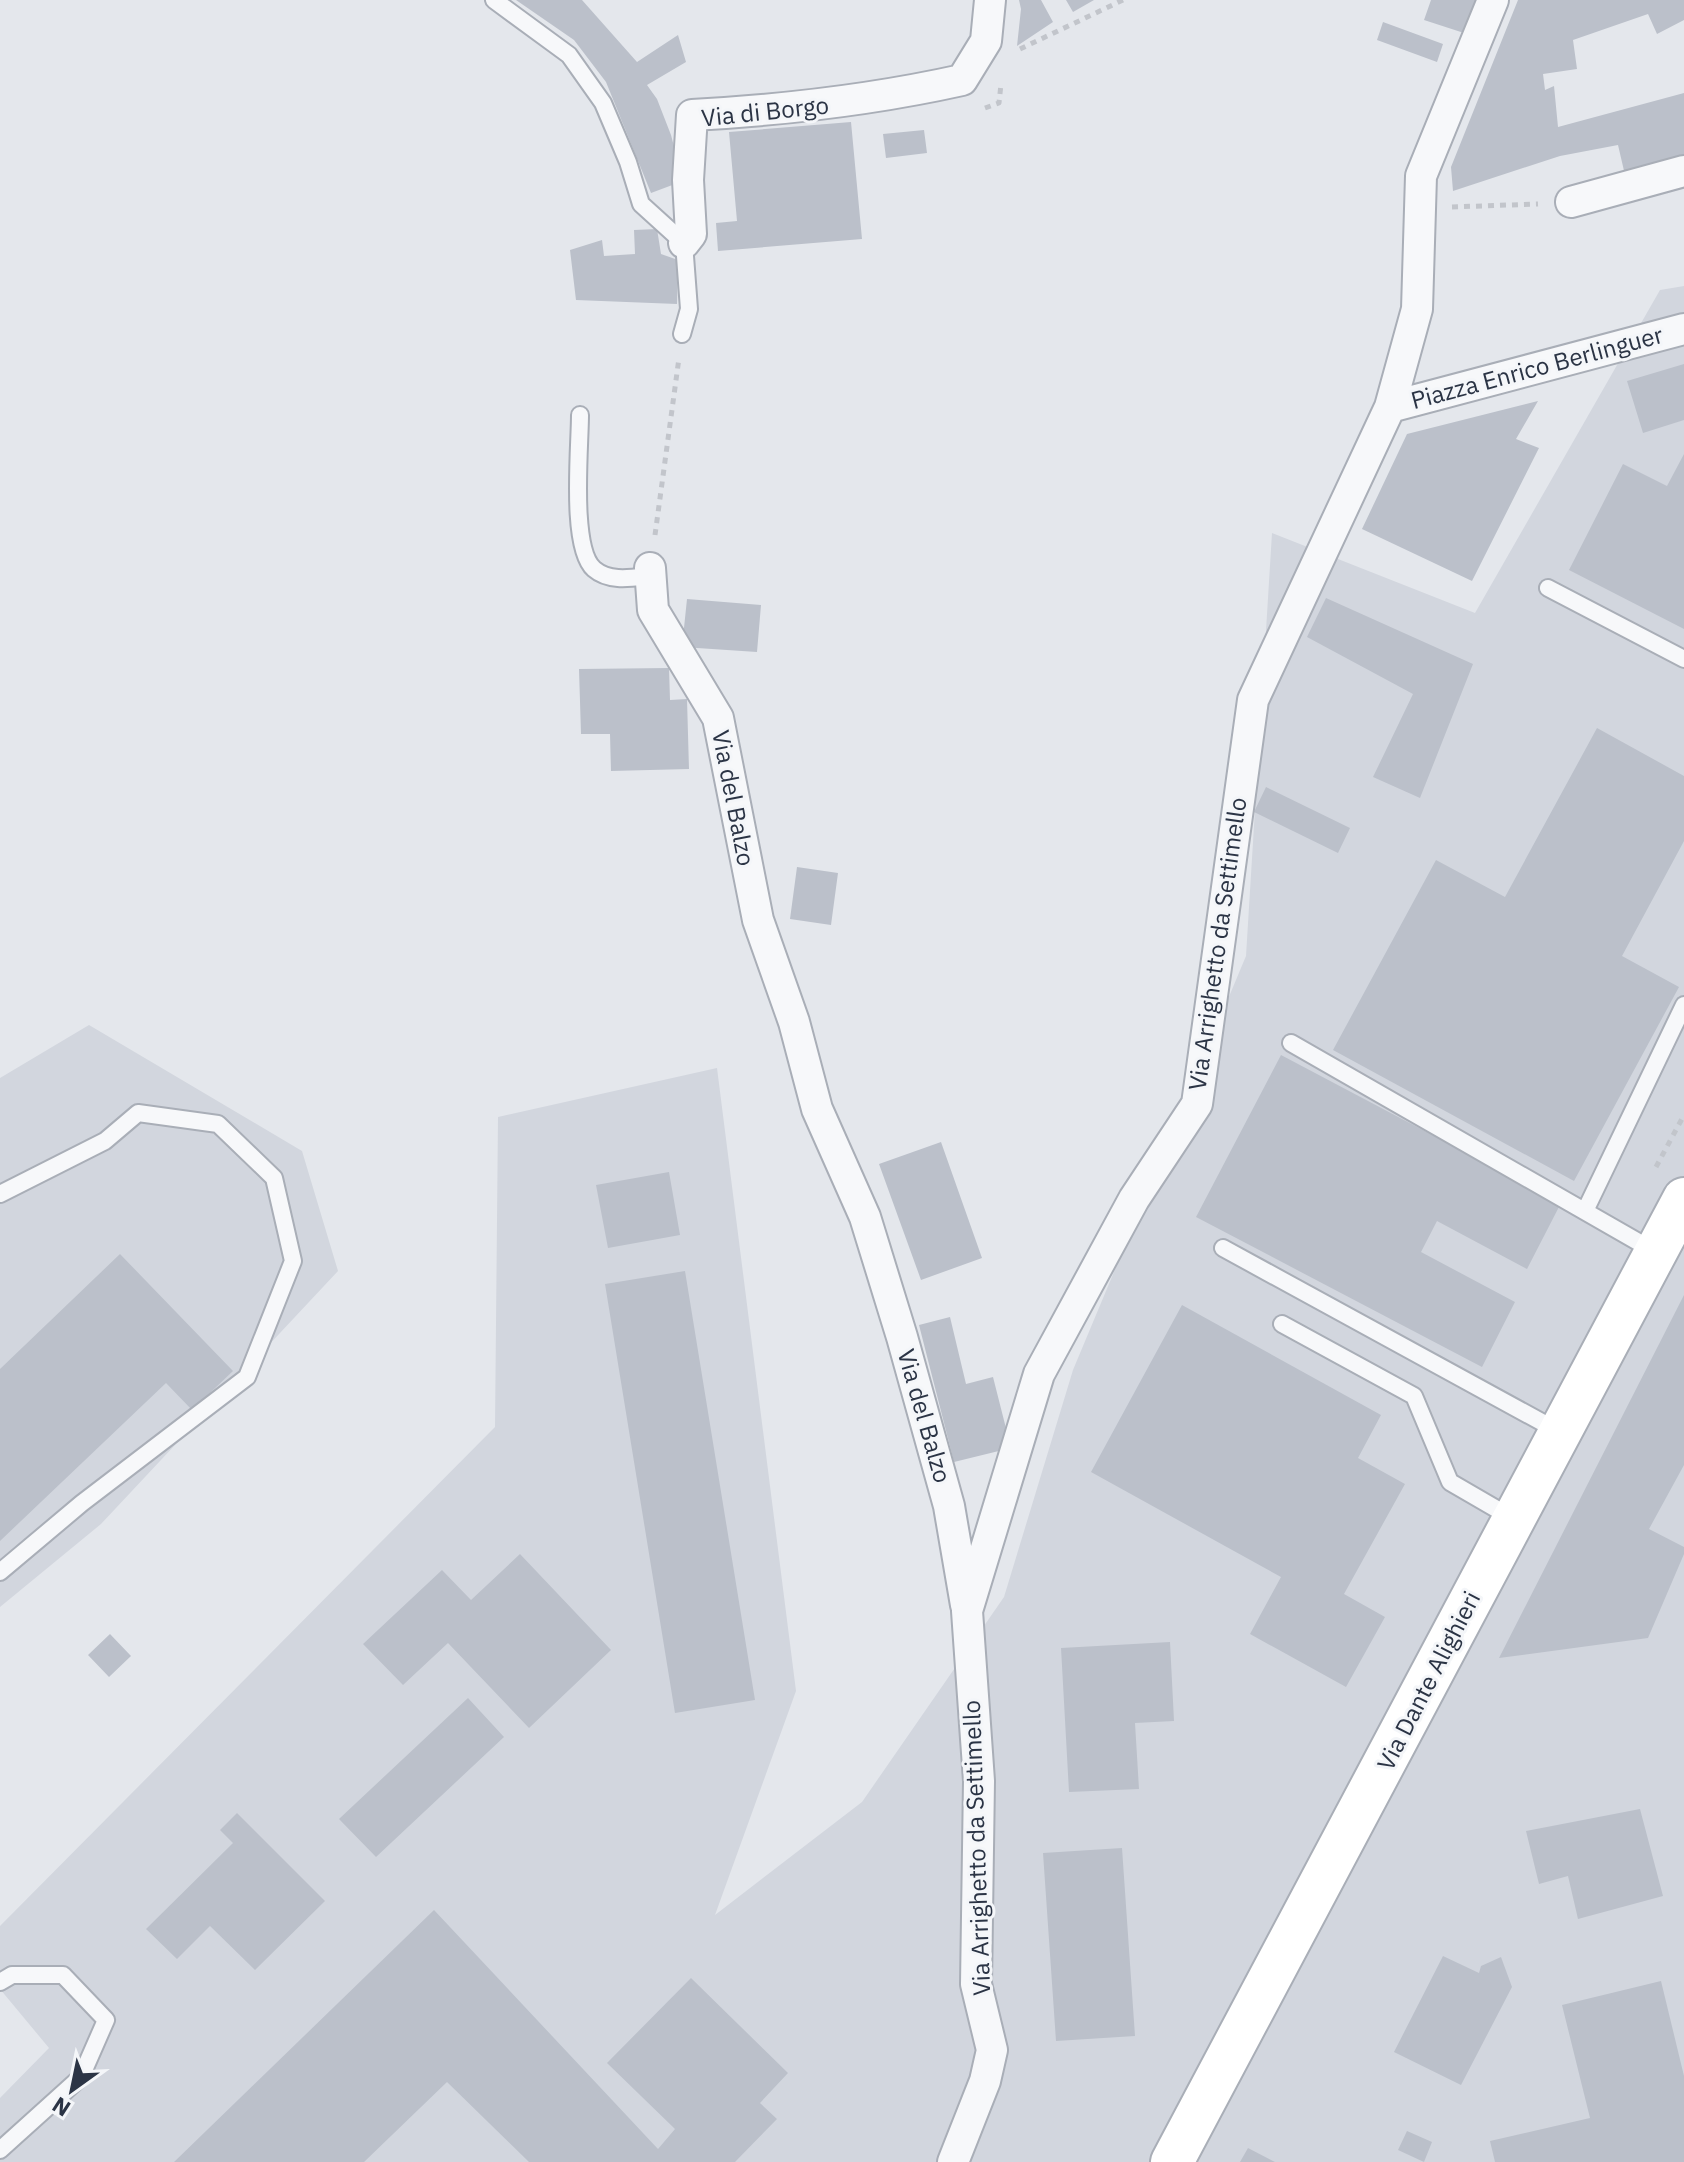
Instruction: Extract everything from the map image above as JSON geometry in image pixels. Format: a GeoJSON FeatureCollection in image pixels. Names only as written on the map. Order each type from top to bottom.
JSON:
{"type":"FeatureCollection","features":[{"type":"Feature","properties":{"kind":"main road","name":"Via Dante Alighieri"},"geometry":{"type":"LineString","coordinates":[[1172,2162],[1684,1199]]}},
{"type":"Feature","properties":{"kind":"street","name":"Via di Borgo"},"geometry":{"type":"LineString","coordinates":[[684,243],[691,234],[688,180],[692,115],[775,111],[855,102],[962,80],[986,41],[990,0]]}},
{"type":"Feature","properties":{"kind":"street","name":"Via Arrighetto da Settimello"},"geometry":{"type":"LineString","coordinates":[[953,2162],[985,2081],[992,2050],[976,1984],[979,1781],[967,1611],[1039,1374],[1134,1199],[1197,1104],[1253,700],[1390,407],[1417,309],[1421,176],[1493,0]]}},
{"type":"Feature","properties":{"kind":"street"},"geometry":{"type":"LineString","coordinates":[[1571,202],[1684,171]]}},
{"type":"Feature","properties":{"kind":"street","name":"Piazza Enrico Berlinguer"},"geometry":{"type":"LineString","coordinates":[[1390,407],[1684,329]]}},
{"type":"Feature","properties":{"kind":"street","name":"Via del Balzo"},"geometry":{"type":"LineString","coordinates":[[650,572],[653,610],[718,718],[758,920],[794,1022],[817,1109],[865,1217],[902,1337],[949,1506],[967,1611]]}},
{"type":"Feature","properties":{"kind":"lane"},"geometry":{"type":"LineString","coordinates":[[494,0],[569,55],[603,103],[628,162],[641,204],[684,243],[689,309],[682,334]]}},
{"type":"Feature","properties":{"kind":"lane"},"geometry":{"type":"LineString","coordinates":[[580,415],[580,530],[588,561],[605,575],[650,572]]}},
{"type":"Feature","properties":{"kind":"lane"},"geometry":{"type":"LineString","coordinates":[[1548,588],[1684,659]]}},
{"type":"Feature","properties":{"kind":"lane"},"geometry":{"type":"LineString","coordinates":[[1585,1211],[1684,1005]]}},
{"type":"Feature","properties":{"kind":"lane"},"geometry":{"type":"LineString","coordinates":[[1291,1043],[1656,1252]]}},
{"type":"Feature","properties":{"kind":"lane"},"geometry":{"type":"LineString","coordinates":[[0,1194],[105,1141],[138,1113],[218,1124],[274,1178],[293,1261],[247,1377],[82,1503],[0,1572]]}},
{"type":"Feature","properties":{"kind":"lane"},"geometry":{"type":"LineString","coordinates":[[1223,1248],[1560,1432]]}},
{"type":"Feature","properties":{"kind":"lane"},"geometry":{"type":"LineString","coordinates":[[1282,1324],[1414,1396],[1450,1482],[1514,1518]]}},
{"type":"Feature","properties":{"kind":"lane"},"geometry":{"type":"LineString","coordinates":[[0,1982],[12,1975],[63,1975],[106,2020],[81,2077],[0,2150]]}},
{"type":"Feature","properties":{"kind":"path"},"geometry":{"type":"LineString","coordinates":[[1420,209],[1571,202]]}},
{"type":"Feature","properties":{"kind":"path"},"geometry":{"type":"LineString","coordinates":[[650,572],[682,334]]}},
{"type":"Feature","properties":{"kind":"shaded area"},"geometry":{"type":"Polygon","coordinates":[[[1684,286],[1684,2162],[0,2162],[0,2098],[49,2048],[0,1989],[0,1926],[495,1427],[498,1117],[717,1068],[796,1691],[715,1915],[862,1802],[1004,1597],[1073,1370],[1246,956],[1272,533],[1475,613],[1660,290],[1684,286]]]}},
{"type":"Feature","properties":{"kind":"shaded area"},"geometry":{"type":"Polygon","coordinates":[[[89,1025],[302,1151],[338,1271],[101,1524],[0,1607],[0,1078],[89,1025]]]}},
{"type":"Feature","properties":{"kind":"building"},"geometry":{"type":"Polygon","coordinates":[[[516,0],[582,0],[637,62],[678,35],[686,62],[647,85],[657,99],[671,135],[683,181],[651,193],[606,82],[574,40],[516,0]]]}},
{"type":"Feature","properties":{"kind":"building"},"geometry":{"type":"Polygon","coordinates":[[[1019,0],[1041,0],[1053,22],[1017,46],[1021,9],[1019,0]]]}},
{"type":"Feature","properties":{"kind":"building"},"geometry":{"type":"Polygon","coordinates":[[[1066,0],[1094,0],[1073,12],[1066,0]]]}},
{"type":"Feature","properties":{"kind":"building"},"geometry":{"type":"Polygon","coordinates":[[[1431,0],[1476,0],[1464,33],[1424,20],[1431,0]]]}},
{"type":"Feature","properties":{"kind":"building"},"geometry":{"type":"Polygon","coordinates":[[[1518,0],[1684,0],[1684,20],[1657,34],[1648,14],[1573,40],[1577,69],[1543,74],[1545,90],[1554,86],[1558,127],[1684,93],[1684,157],[1625,175],[1618,145],[1560,156],[1453,191],[1451,167],[1518,0]]]}},
{"type":"Feature","properties":{"kind":"building"},"geometry":{"type":"Polygon","coordinates":[[[1383,22],[1443,44],[1437,62],[1377,40],[1383,22]]]}},
{"type":"Feature","properties":{"kind":"building"},"geometry":{"type":"Polygon","coordinates":[[[851,122],[862,239],[718,251],[716,223],[737,221],[729,132],[851,122]]]}},
{"type":"Feature","properties":{"kind":"building"},"geometry":{"type":"Polygon","coordinates":[[[924,130],[927,153],[886,158],[883,134],[924,130]]]}},
{"type":"Feature","properties":{"kind":"building"},"geometry":{"type":"Polygon","coordinates":[[[657,229],[661,254],[678,260],[677,304],[576,300],[570,250],[602,240],[604,256],[635,254],[634,230],[657,229]]]}},
{"type":"Feature","properties":{"kind":"building"},"geometry":{"type":"Polygon","coordinates":[[[1684,364],[1684,420],[1643,433],[1627,381],[1684,364]]]}},
{"type":"Feature","properties":{"kind":"building"},"geometry":{"type":"Polygon","coordinates":[[[1538,401],[1516,439],[1539,448],[1472,581],[1362,529],[1407,434],[1538,401]]]}},
{"type":"Feature","properties":{"kind":"building"},"geometry":{"type":"Polygon","coordinates":[[[1684,454],[1684,629],[1569,570],[1623,464],[1667,486],[1684,454]]]}},
{"type":"Feature","properties":{"kind":"building"},"geometry":{"type":"Polygon","coordinates":[[[1326,598],[1473,664],[1420,798],[1373,777],[1413,694],[1307,637],[1326,598]]]}},
{"type":"Feature","properties":{"kind":"building"},"geometry":{"type":"Polygon","coordinates":[[[687,599],[761,605],[757,652],[682,647],[687,599]]]}},
{"type":"Feature","properties":{"kind":"building"},"geometry":{"type":"Polygon","coordinates":[[[669,668],[670,700],[687,699],[689,769],[611,771],[610,734],[581,734],[579,669],[669,668]]]}},
{"type":"Feature","properties":{"kind":"building"},"geometry":{"type":"Polygon","coordinates":[[[1597,728],[1684,776],[1684,841],[1622,956],[1679,987],[1574,1181],[1333,1050],[1436,860],[1505,897],[1597,728]]]}},
{"type":"Feature","properties":{"kind":"building"},"geometry":{"type":"Polygon","coordinates":[[[1266,787],[1350,828],[1338,853],[1254,812],[1266,787]]]}},
{"type":"Feature","properties":{"kind":"building"},"geometry":{"type":"Polygon","coordinates":[[[797,867],[838,873],[831,925],[790,919],[797,867]]]}},
{"type":"Feature","properties":{"kind":"building"},"geometry":{"type":"Polygon","coordinates":[[[1281,1055],[1561,1203],[1527,1269],[1437,1221],[1421,1252],[1515,1302],[1482,1367],[1196,1217],[1281,1055]]]}},
{"type":"Feature","properties":{"kind":"building"},"geometry":{"type":"Polygon","coordinates":[[[941,1142],[982,1258],[921,1280],[879,1164],[941,1142]]]}},
{"type":"Feature","properties":{"kind":"building"},"geometry":{"type":"Polygon","coordinates":[[[669,1172],[680,1235],[608,1248],[596,1185],[669,1172]]]}},
{"type":"Feature","properties":{"kind":"building"},"geometry":{"type":"Polygon","coordinates":[[[120,1254],[233,1371],[192,1410],[166,1383],[0,1541],[0,1369],[120,1254]]]}},
{"type":"Feature","properties":{"kind":"building"},"geometry":{"type":"Polygon","coordinates":[[[685,1271],[755,1700],[675,1713],[605,1284],[685,1271]]]}},
{"type":"Feature","properties":{"kind":"building"},"geometry":{"type":"Polygon","coordinates":[[[1684,1295],[1684,1465],[1649,1529],[1684,1547],[1684,1554],[1648,1638],[1499,1658],[1684,1295]]]}},
{"type":"Feature","properties":{"kind":"building"},"geometry":{"type":"Polygon","coordinates":[[[1182,1305],[1381,1415],[1358,1458],[1405,1484],[1344,1594],[1385,1617],[1346,1687],[1250,1634],[1281,1577],[1091,1472],[1182,1305]]]}},
{"type":"Feature","properties":{"kind":"building"},"geometry":{"type":"Polygon","coordinates":[[[950,1317],[966,1384],[993,1377],[1011,1448],[954,1462],[919,1325],[950,1317]]]}},
{"type":"Feature","properties":{"kind":"building"},"geometry":{"type":"Polygon","coordinates":[[[520,1554],[611,1650],[529,1728],[448,1643],[403,1685],[363,1644],[442,1570],[471,1600],[520,1554]]]}},
{"type":"Feature","properties":{"kind":"building"},"geometry":{"type":"Polygon","coordinates":[[[110,1634],[131,1656],[109,1677],[88,1655],[110,1634]]]}},
{"type":"Feature","properties":{"kind":"building"},"geometry":{"type":"Polygon","coordinates":[[[1170,1642],[1174,1721],[1135,1723],[1139,1789],[1069,1792],[1061,1648],[1170,1642]]]}},
{"type":"Feature","properties":{"kind":"building"},"geometry":{"type":"Polygon","coordinates":[[[468,1698],[504,1737],[376,1857],[339,1819],[468,1698]]]}},
{"type":"Feature","properties":{"kind":"building"},"geometry":{"type":"Polygon","coordinates":[[[1640,1809],[1663,1896],[1578,1919],[1568,1876],[1539,1884],[1526,1831],[1640,1809]]]}},
{"type":"Feature","properties":{"kind":"building"},"geometry":{"type":"Polygon","coordinates":[[[237,1813],[325,1901],[255,1970],[210,1926],[177,1959],[146,1929],[233,1843],[220,1830],[237,1813]]]}},
{"type":"Feature","properties":{"kind":"building"},"geometry":{"type":"Polygon","coordinates":[[[1122,1848],[1135,2036],[1056,2041],[1043,1853],[1122,1848]]]}},
{"type":"Feature","properties":{"kind":"building"},"geometry":{"type":"Polygon","coordinates":[[[434,1910],[658,2149],[675,2129],[607,2063],[691,1978],[788,2073],[760,2103],[777,2119],[735,2162],[529,2162],[447,2082],[364,2162],[174,2162],[434,1910]]]}},
{"type":"Feature","properties":{"kind":"building"},"geometry":{"type":"Polygon","coordinates":[[[1443,1956],[1479,1973],[1481,1966],[1501,1957],[1512,1987],[1461,2085],[1394,2052],[1443,1956]]]}},
{"type":"Feature","properties":{"kind":"building"},"geometry":{"type":"Polygon","coordinates":[[[1661,1981],[1684,2076],[1684,2162],[1495,2162],[1490,2141],[1590,2118],[1562,2005],[1661,1981]]]}},
{"type":"Feature","properties":{"kind":"building"},"geometry":{"type":"Polygon","coordinates":[[[1407,2131],[1432,2142],[1424,2162],[1398,2150],[1407,2131]]]}},
{"type":"Feature","properties":{"kind":"building"},"geometry":{"type":"Polygon","coordinates":[[[1248,2148],[1275,2162],[1240,2162],[1248,2148]]]}}]}
